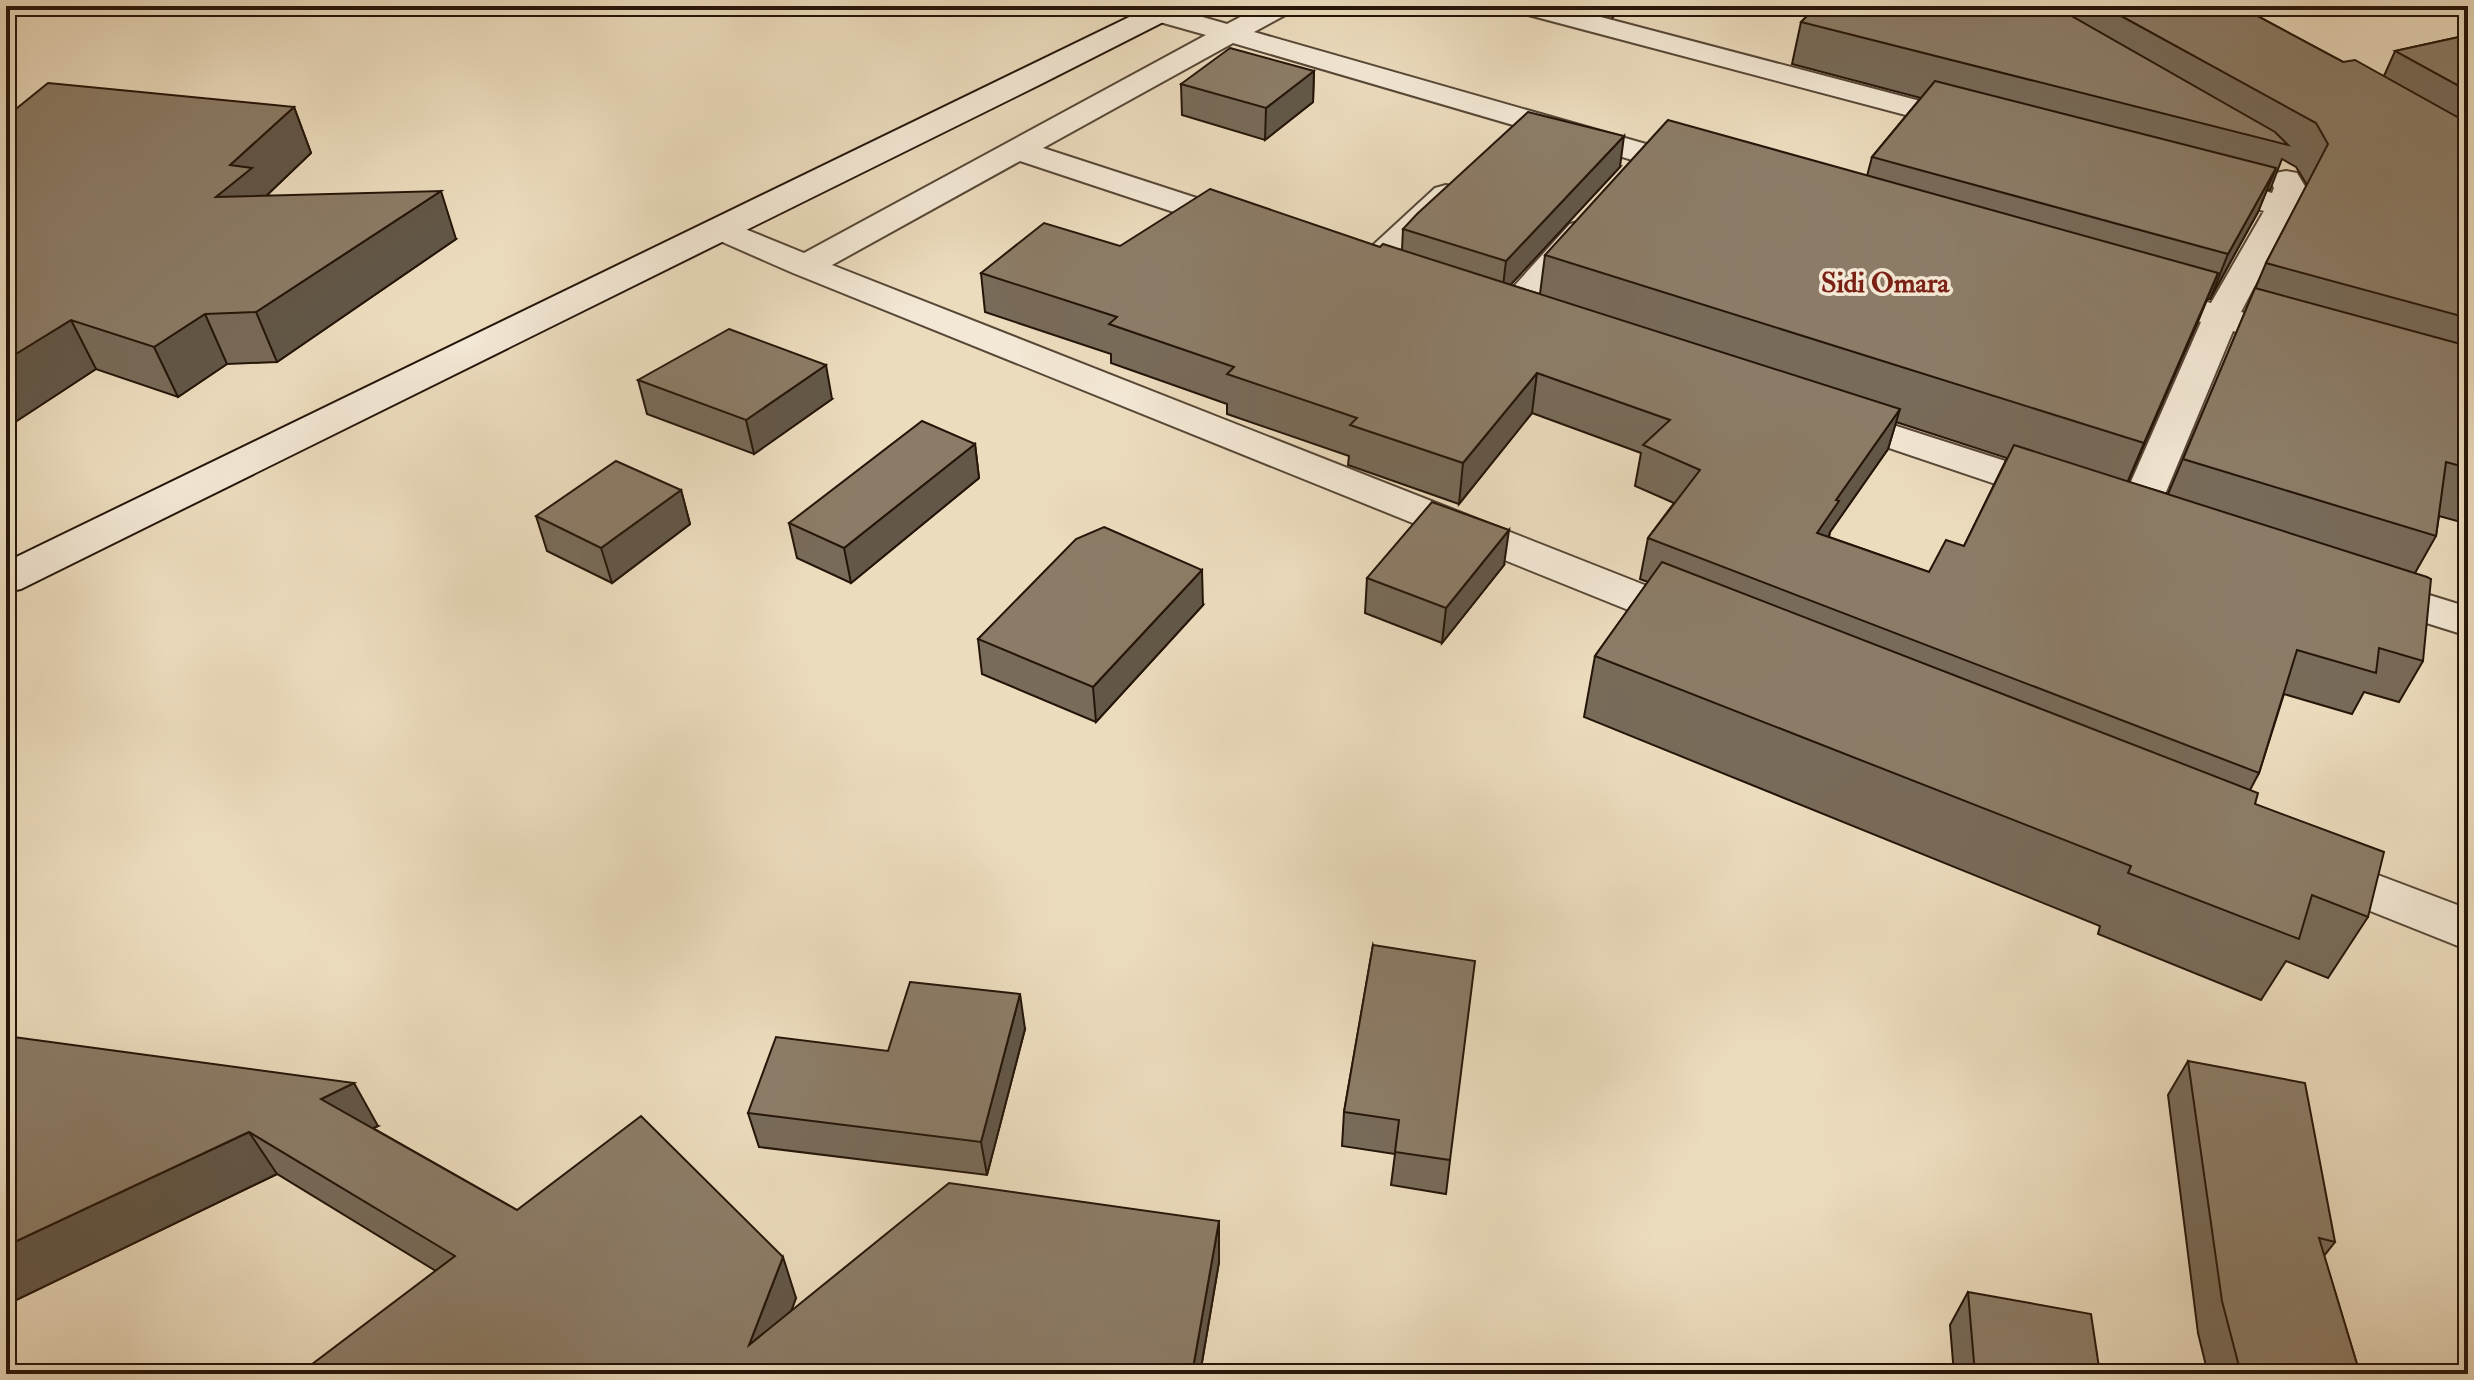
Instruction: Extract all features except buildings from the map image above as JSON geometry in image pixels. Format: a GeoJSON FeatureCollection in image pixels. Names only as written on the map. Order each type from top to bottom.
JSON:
{"type":"FeatureCollection","features":[{"type":"Feature","properties":{"kind":"street"},"geometry":{"type":"LineString","coordinates":[[805,266],[1281,6]]}},
{"type":"Feature","properties":{"kind":"street"},"geometry":{"type":"LineString","coordinates":[[1527,6],[1990,128]]}},
{"type":"Feature","properties":{"kind":"street"},"geometry":{"type":"LineString","coordinates":[[6,579],[723,230],[1166,10],[1228,35],[1516,130],[1641,166],[1726,176]]}},
{"type":"Feature","properties":{"kind":"street"},"geometry":{"type":"LineString","coordinates":[[1018,150],[1268,232]]}},
{"type":"Feature","properties":{"kind":"street"},"geometry":{"type":"LineString","coordinates":[[1808,409],[2125,513],[2221,317],[2290,188],[2284,177],[2255,160]]}},
{"type":"Feature","properties":{"kind":"street"},"geometry":{"type":"LineString","coordinates":[[1413,279],[1356,261],[1471,172]]}},
{"type":"Feature","properties":{"kind":"street"},"geometry":{"type":"LineString","coordinates":[[2175,177],[2283,206]]}},
{"type":"Feature","properties":{"kind":"street"},"geometry":{"type":"LineString","coordinates":[[1511,311],[1601,211]]}},
{"type":"Feature","properties":{"kind":"street"},"geometry":{"type":"LineString","coordinates":[[723,230],[805,266],[1726,633]]}},
{"type":"Feature","properties":{"kind":"street"},"geometry":{"type":"LineString","coordinates":[[2116,287],[2322,346]]}},
{"type":"Feature","properties":{"kind":"street"},"geometry":{"type":"LineString","coordinates":[[2332,579],[2468,622]]}},
{"type":"Feature","properties":{"kind":"street"},"geometry":{"type":"LineString","coordinates":[[2275,853],[2468,930]]}},
{"type":"Feature","properties":{"kind":"district","name":"Sidi Omara"},"geometry":{"type":"Point","coordinates":[1885,283]}}]}
